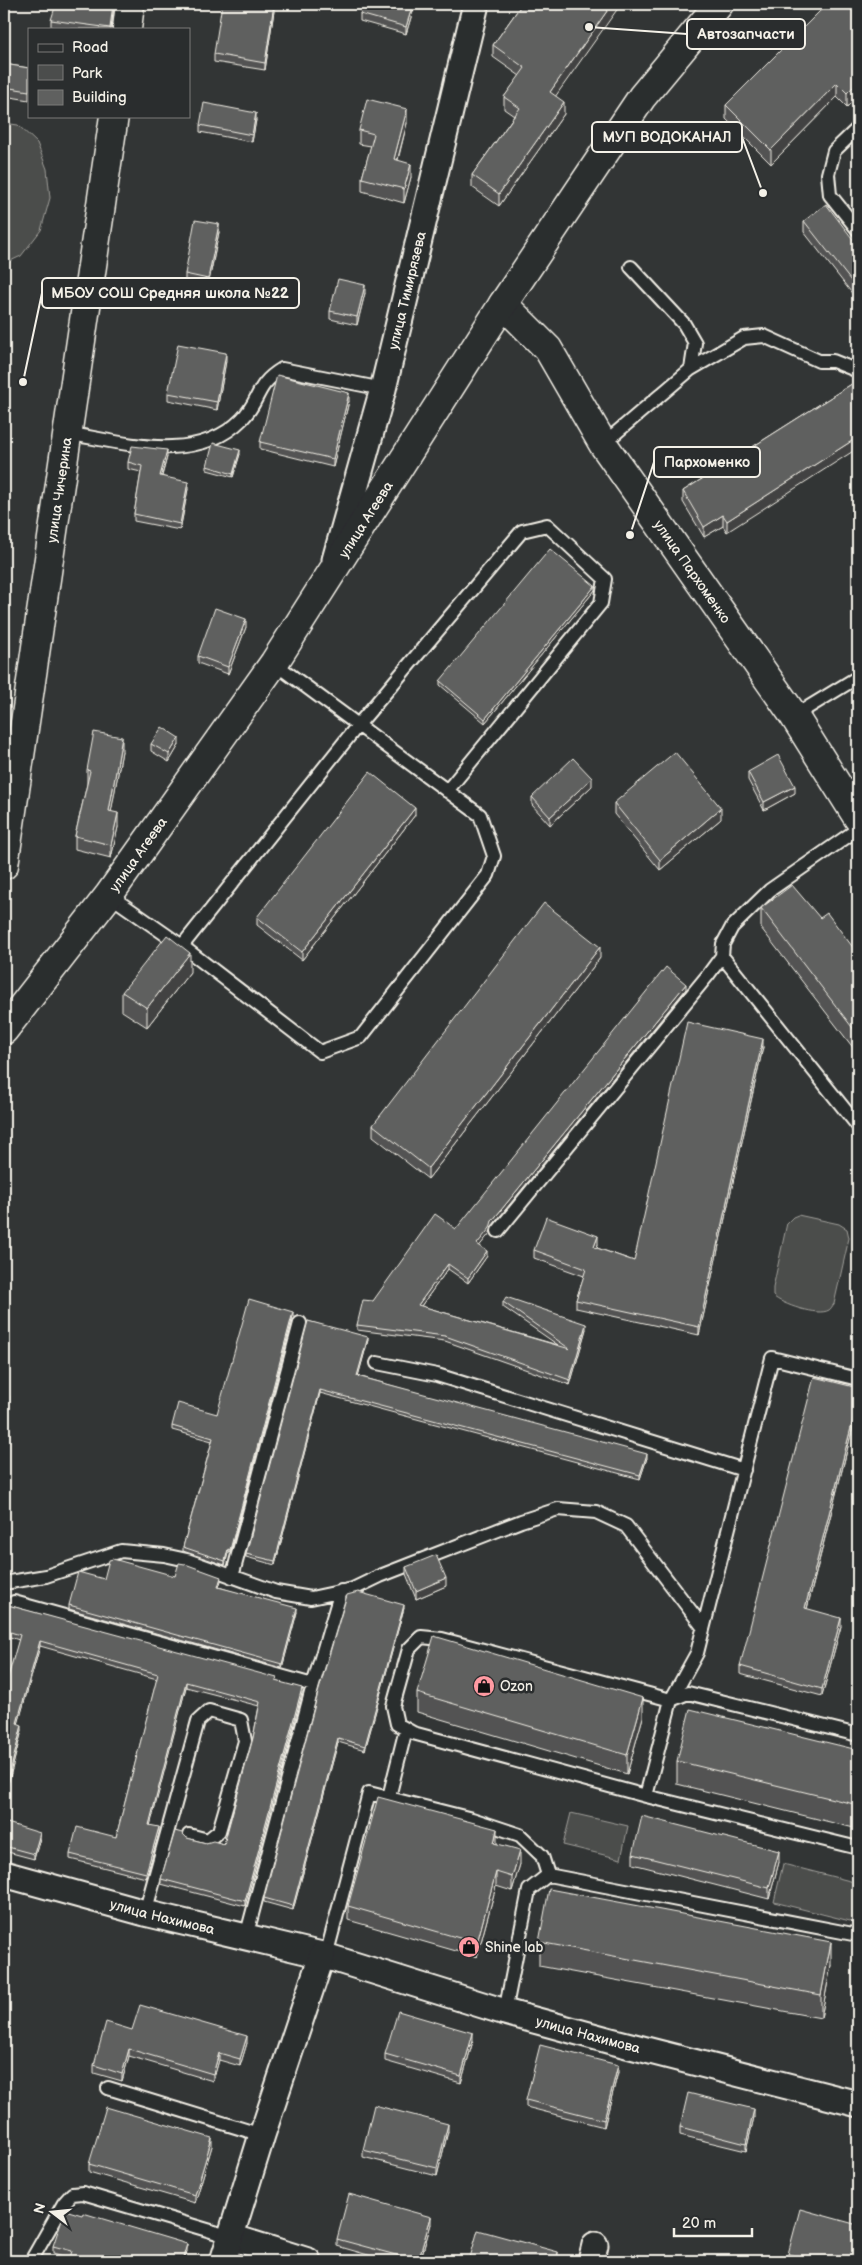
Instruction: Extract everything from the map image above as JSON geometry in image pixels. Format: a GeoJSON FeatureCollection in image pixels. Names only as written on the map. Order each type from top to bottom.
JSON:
{"type":"FeatureCollection","features":[{"type":"Feature","properties":{"kind":"main road"},"geometry":{"type":"LineString","coordinates":[[127,28],[130,4]]}},
{"type":"Feature","properties":{"kind":"main road","name":"улица Агеева"},"geometry":{"type":"LineString","coordinates":[[4,1030],[109,895],[274,663],[504,304],[642,97],[719,4]]}},
{"type":"Feature","properties":{"kind":"main road","name":"улица Чичерина"},"geometry":{"type":"LineString","coordinates":[[4,865],[8,811],[114,118]]}},
{"type":"Feature","properties":{"kind":"main road","name":"улица Пархоменко"},"geometry":{"type":"LineString","coordinates":[[504,304],[548,350],[603,444],[794,716],[858,818]]}},
{"type":"Feature","properties":{"kind":"street","name":"улица Тимирязева"},"geometry":{"type":"LineString","coordinates":[[330,576],[383,389],[476,4]]}},
{"type":"Feature","properties":{"kind":"street","name":"улица Нахимова"},"geometry":{"type":"LineString","coordinates":[[4,1874],[145,1913],[324,1955],[505,2012],[858,2104]]}},
{"type":"Feature","properties":{"kind":"street"},"geometry":{"type":"LineString","coordinates":[[223,2261],[262,2135],[324,1955]]}},
{"type":"Feature","properties":{"kind":"street"},"geometry":{"type":"LineString","coordinates":[[231,2237],[308,2261]]}},
{"type":"Feature","properties":{"kind":"lane"},"geometry":{"type":"LineString","coordinates":[[858,128],[834,152],[828,174],[830,195],[858,230]]}},
{"type":"Feature","properties":{"kind":"lane"},"geometry":{"type":"LineString","coordinates":[[631,267],[684,324],[695,343],[691,369]]}},
{"type":"Feature","properties":{"kind":"lane"},"geometry":{"type":"LineString","coordinates":[[603,444],[691,369],[744,338],[764,336],[819,360],[833,361],[858,371]]}},
{"type":"Feature","properties":{"kind":"lane"},"geometry":{"type":"LineString","coordinates":[[66,433],[165,448],[202,443],[219,438],[251,410],[257,393],[268,378],[282,369],[383,389]]}},
{"type":"Feature","properties":{"kind":"lane"},"geometry":{"type":"LineString","coordinates":[[182,946],[358,725],[522,531],[547,525],[605,579],[601,603],[447,791]]}},
{"type":"Feature","properties":{"kind":"lane"},"geometry":{"type":"LineString","coordinates":[[109,895],[182,946],[320,1052],[361,1037],[488,875],[494,856],[480,815],[274,663]]}},
{"type":"Feature","properties":{"kind":"lane"},"geometry":{"type":"LineString","coordinates":[[794,716],[858,677]]}},
{"type":"Feature","properties":{"kind":"lane"},"geometry":{"type":"LineString","coordinates":[[858,829],[770,890],[732,927],[722,944],[722,956],[858,1126]]}},
{"type":"Feature","properties":{"kind":"lane"},"geometry":{"type":"LineString","coordinates":[[498,1231],[722,956]]}},
{"type":"Feature","properties":{"kind":"lane"},"geometry":{"type":"LineString","coordinates":[[232,1577],[300,1323]]}},
{"type":"Feature","properties":{"kind":"lane"},"geometry":{"type":"LineString","coordinates":[[646,1796],[671,1700],[697,1653],[772,1358],[858,1379]]}},
{"type":"Feature","properties":{"kind":"lane"},"geometry":{"type":"LineString","coordinates":[[377,1363],[437,1374],[744,1470]]}},
{"type":"Feature","properties":{"kind":"lane"},"geometry":{"type":"LineString","coordinates":[[4,1583],[46,1576],[121,1550],[187,1560],[276,1592],[311,1598],[341,1591],[521,1521],[558,1510],[596,1512],[626,1526],[704,1627]]}},
{"type":"Feature","properties":{"kind":"lane"},"geometry":{"type":"LineString","coordinates":[[246,1937],[313,1685],[341,1591]]}},
{"type":"Feature","properties":{"kind":"lane"},"geometry":{"type":"LineString","coordinates":[[14,1602],[313,1685]]}},
{"type":"Feature","properties":{"kind":"lane"},"geometry":{"type":"LineString","coordinates":[[858,1735],[688,1693],[671,1700],[442,1639],[422,1637],[409,1649],[393,1706],[397,1724],[422,1735],[646,1796],[858,1848]]}},
{"type":"Feature","properties":{"kind":"lane"},"geometry":{"type":"LineString","coordinates":[[145,1913],[198,1721],[209,1711],[241,1720],[245,1740],[219,1831],[208,1840],[188,1835]]}},
{"type":"Feature","properties":{"kind":"lane"},"geometry":{"type":"LineString","coordinates":[[389,1798],[406,1729]]}},
{"type":"Feature","properties":{"kind":"lane"},"geometry":{"type":"LineString","coordinates":[[324,1955],[369,1793],[472,1819],[520,1835],[542,1856],[548,1875]]}},
{"type":"Feature","properties":{"kind":"lane"},"geometry":{"type":"LineString","coordinates":[[505,2012],[529,1890],[548,1875],[858,1935]]}},
{"type":"Feature","properties":{"kind":"lane"},"geometry":{"type":"LineString","coordinates":[[108,2088],[262,2135]]}},
{"type":"Feature","properties":{"kind":"lane"},"geometry":{"type":"LineString","coordinates":[[31,2261],[64,2203],[72,2194],[83,2193],[231,2237]]}},
{"type":"Feature","properties":{"kind":"green space"},"geometry":{"type":"Polygon","coordinates":[[[4,123],[18,125],[37,143],[47,169],[50,198],[41,230],[21,256],[4,264],[4,123]]]}},
{"type":"Feature","properties":{"kind":"green space"},"geometry":{"type":"Polygon","coordinates":[[[798,1215],[839,1224],[847,1229],[849,1238],[834,1304],[830,1310],[824,1312],[800,1309],[784,1303],[773,1296],[773,1288],[787,1223],[798,1215]]]}},
{"type":"Feature","properties":{"kind":"green space"},"geometry":{"type":"Polygon","coordinates":[[[571,1813],[628,1826],[621,1859],[563,1845],[571,1813]]]}},
{"type":"Feature","properties":{"kind":"green space"},"geometry":{"type":"Polygon","coordinates":[[[783,1864],[858,1883],[858,1914],[850,1921],[774,1902],[783,1864]]]}},
{"type":"Feature","properties":{"kind":"building"},"geometry":{"type":"Polygon","coordinates":[[[56,4],[113,4],[110,28],[51,20],[56,4]]]}},
{"type":"Feature","properties":{"kind":"building"},"geometry":{"type":"Polygon","coordinates":[[[222,4],[274,4],[265,63],[214,54],[222,4]]]}},
{"type":"Feature","properties":{"kind":"building"},"geometry":{"type":"Polygon","coordinates":[[[363,4],[413,4],[406,27],[360,14],[363,4]]]}},
{"type":"Feature","properties":{"kind":"building"},"geometry":{"type":"Polygon","coordinates":[[[522,4],[612,4],[550,92],[564,102],[499,194],[472,175],[520,108],[504,97],[525,68],[493,45],[522,4]]]}},
{"type":"Feature","properties":{"kind":"building"},"geometry":{"type":"Polygon","coordinates":[[[827,4],[858,4],[858,82],[847,93],[837,83],[771,150],[726,105],[827,4]]]}},
{"type":"Feature","properties":{"kind":"building"},"geometry":{"type":"Polygon","coordinates":[[[4,64],[28,68],[28,91],[4,87],[4,64]]]}},
{"type":"Feature","properties":{"kind":"building"},"geometry":{"type":"Polygon","coordinates":[[[367,99],[407,109],[394,159],[411,164],[404,189],[362,178],[374,134],[359,130],[367,99]]]}},
{"type":"Feature","properties":{"kind":"building"},"geometry":{"type":"Polygon","coordinates":[[[204,103],[256,113],[252,135],[200,125],[204,103]]]}},
{"type":"Feature","properties":{"kind":"building"},"geometry":{"type":"Polygon","coordinates":[[[826,204],[858,246],[858,290],[804,221],[826,204]]]}},
{"type":"Feature","properties":{"kind":"building"},"geometry":{"type":"Polygon","coordinates":[[[195,220],[219,224],[208,279],[185,274],[195,220]]]}},
{"type":"Feature","properties":{"kind":"building"},"geometry":{"type":"Polygon","coordinates":[[[338,279],[365,285],[357,317],[330,311],[338,279]]]}},
{"type":"Feature","properties":{"kind":"building"},"geometry":{"type":"Polygon","coordinates":[[[178,344],[226,353],[217,402],[168,393],[178,344]]]}},
{"type":"Feature","properties":{"kind":"building"},"geometry":{"type":"Polygon","coordinates":[[[277,375],[349,393],[333,459],[260,442],[277,375]]]}},
{"type":"Feature","properties":{"kind":"building"},"geometry":{"type":"Polygon","coordinates":[[[858,380],[858,437],[727,521],[723,515],[704,527],[683,491],[858,380]]]}},
{"type":"Feature","properties":{"kind":"building"},"geometry":{"type":"Polygon","coordinates":[[[213,443],[240,450],[233,474],[207,466],[213,443]]]}},
{"type":"Feature","properties":{"kind":"building"},"geometry":{"type":"Polygon","coordinates":[[[132,446],[167,450],[160,476],[188,482],[180,524],[134,514],[142,466],[128,462],[132,446]]]}},
{"type":"Feature","properties":{"kind":"building"},"geometry":{"type":"Polygon","coordinates":[[[550,549],[595,586],[485,719],[440,681],[550,549]]]}},
{"type":"Feature","properties":{"kind":"building"},"geometry":{"type":"Polygon","coordinates":[[[215,608],[246,619],[228,667],[198,656],[215,608]]]}},
{"type":"Feature","properties":{"kind":"building"},"geometry":{"type":"Polygon","coordinates":[[[162,727],[179,738],[169,754],[151,744],[162,727]]]}},
{"type":"Feature","properties":{"kind":"building"},"geometry":{"type":"Polygon","coordinates":[[[94,732],[122,737],[109,811],[118,813],[111,845],[75,836],[90,771],[87,770],[94,732]]]}},
{"type":"Feature","properties":{"kind":"building"},"geometry":{"type":"Polygon","coordinates":[[[675,752],[721,808],[660,860],[614,803],[675,752]]]}},
{"type":"Feature","properties":{"kind":"building"},"geometry":{"type":"Polygon","coordinates":[[[778,755],[795,786],[764,802],[748,772],[778,755]]]}},
{"type":"Feature","properties":{"kind":"building"},"geometry":{"type":"Polygon","coordinates":[[[573,758],[592,778],[550,817],[532,797],[573,758]]]}},
{"type":"Feature","properties":{"kind":"building"},"geometry":{"type":"Polygon","coordinates":[[[370,772],[415,808],[302,952],[257,917],[370,772]]]}},
{"type":"Feature","properties":{"kind":"building"},"geometry":{"type":"Polygon","coordinates":[[[792,885],[820,918],[827,913],[858,954],[858,1035],[761,908],[792,885]]]}},
{"type":"Feature","properties":{"kind":"building"},"geometry":{"type":"Polygon","coordinates":[[[544,903],[600,947],[428,1168],[373,1125],[544,903]]]}},
{"type":"Feature","properties":{"kind":"building"},"geometry":{"type":"Polygon","coordinates":[[[167,935],[190,953],[147,1008],[122,992],[167,935]]]}},
{"type":"Feature","properties":{"kind":"building"},"geometry":{"type":"Polygon","coordinates":[[[666,967],[686,984],[492,1221],[490,1228],[477,1244],[487,1251],[468,1278],[448,1264],[418,1305],[570,1349],[503,1302],[506,1297],[586,1324],[570,1380],[445,1336],[357,1325],[363,1300],[373,1301],[435,1214],[456,1229],[666,967]]]}},
{"type":"Feature","properties":{"kind":"building"},"geometry":{"type":"Polygon","coordinates":[[[687,1022],[763,1039],[699,1327],[576,1300],[586,1269],[534,1250],[546,1217],[598,1236],[594,1247],[634,1261],[687,1022]]]}},
{"type":"Feature","properties":{"kind":"building"},"geometry":{"type":"Polygon","coordinates":[[[249,1299],[293,1312],[230,1550],[228,1549],[225,1561],[183,1547],[213,1438],[172,1426],[178,1403],[217,1414],[249,1299]]]}},
{"type":"Feature","properties":{"kind":"building"},"geometry":{"type":"Polygon","coordinates":[[[308,1321],[368,1337],[357,1376],[647,1454],[640,1475],[320,1390],[275,1561],[246,1554],[308,1321]]]}},
{"type":"Feature","properties":{"kind":"building"},"geometry":{"type":"Polygon","coordinates":[[[814,1377],[858,1388],[858,1400],[805,1608],[841,1618],[822,1689],[740,1666],[814,1377]]]}},
{"type":"Feature","properties":{"kind":"building"},"geometry":{"type":"Polygon","coordinates":[[[4,1394],[9,1396],[4,1414],[4,1394]]]}},
{"type":"Feature","properties":{"kind":"building"},"geometry":{"type":"Polygon","coordinates":[[[436,1555],[446,1578],[416,1591],[406,1567],[436,1555]]]}},
{"type":"Feature","properties":{"kind":"building"},"geometry":{"type":"Polygon","coordinates":[[[113,1559],[175,1576],[179,1563],[185,1564],[221,1577],[218,1587],[297,1608],[282,1664],[69,1605],[78,1572],[104,1579],[109,1560],[113,1559]]]}},
{"type":"Feature","properties":{"kind":"building"},"geometry":{"type":"Polygon","coordinates":[[[358,1592],[404,1605],[365,1746],[338,1738],[293,1906],[264,1898],[318,1693],[347,1595],[358,1592]]]}},
{"type":"Feature","properties":{"kind":"building"},"geometry":{"type":"Polygon","coordinates":[[[4,1604],[277,1678],[276,1681],[302,1688],[245,1901],[161,1879],[175,1831],[182,1833],[187,1838],[206,1843],[213,1841],[224,1844],[253,1738],[260,1702],[186,1682],[149,1825],[159,1827],[146,1873],[70,1854],[77,1827],[116,1837],[158,1674],[40,1641],[17,1723],[22,1725],[4,1795],[4,1691],[20,1635],[4,1630],[4,1604]]]}},
{"type":"Feature","properties":{"kind":"building"},"geometry":{"type":"Polygon","coordinates":[[[434,1636],[643,1698],[627,1755],[417,1693],[434,1636]]]}},
{"type":"Feature","properties":{"kind":"building"},"geometry":{"type":"Polygon","coordinates":[[[690,1709],[858,1750],[858,1805],[677,1761],[690,1709]]]}},
{"type":"Feature","properties":{"kind":"building"},"geometry":{"type":"Polygon","coordinates":[[[378,1797],[497,1829],[494,1843],[520,1850],[512,1877],[496,1872],[477,1943],[348,1906],[378,1797]]]}},
{"type":"Feature","properties":{"kind":"building"},"geometry":{"type":"Polygon","coordinates":[[[642,1816],[779,1851],[769,1888],[633,1854],[642,1816]]]}},
{"type":"Feature","properties":{"kind":"building"},"geometry":{"type":"Polygon","coordinates":[[[4,1822],[40,1833],[34,1854],[4,1846],[4,1822]]]}},
{"type":"Feature","properties":{"kind":"building"},"geometry":{"type":"Polygon","coordinates":[[[549,1889],[831,1942],[821,1995],[539,1942],[549,1889]]]}},
{"type":"Feature","properties":{"kind":"building"},"geometry":{"type":"Polygon","coordinates":[[[140,2005],[247,2036],[240,2059],[219,2053],[213,2074],[129,2049],[122,2074],[94,2065],[106,2022],[132,2030],[140,2005]]]}},
{"type":"Feature","properties":{"kind":"building"},"geometry":{"type":"Polygon","coordinates":[[[398,2011],[473,2033],[461,2076],[385,2054],[398,2011]]]}},
{"type":"Feature","properties":{"kind":"building"},"geometry":{"type":"Polygon","coordinates":[[[540,2045],[618,2065],[604,2120],[526,2100],[540,2045]]]}},
{"type":"Feature","properties":{"kind":"building"},"geometry":{"type":"Polygon","coordinates":[[[688,2093],[754,2109],[746,2144],[680,2127],[688,2093]]]}},
{"type":"Feature","properties":{"kind":"building"},"geometry":{"type":"Polygon","coordinates":[[[374,2105],[448,2124],[437,2168],[363,2150],[374,2105]]]}},
{"type":"Feature","properties":{"kind":"building"},"geometry":{"type":"Polygon","coordinates":[[[106,2107],[212,2138],[195,2195],[89,2164],[106,2107]]]}},
{"type":"Feature","properties":{"kind":"building"},"geometry":{"type":"Polygon","coordinates":[[[349,2194],[431,2217],[418,2261],[337,2239],[349,2194]]]}},
{"type":"Feature","properties":{"kind":"building"},"geometry":{"type":"Polygon","coordinates":[[[800,2209],[858,2225],[858,2261],[814,2261],[788,2254],[800,2209]]]}},
{"type":"Feature","properties":{"kind":"building"},"geometry":{"type":"Polygon","coordinates":[[[65,2210],[82,2215],[83,2213],[187,2244],[182,2261],[69,2261],[72,2251],[53,2246],[65,2210]]]}},
{"type":"Feature","properties":{"kind":"building"},"geometry":{"type":"Polygon","coordinates":[[[478,2230],[558,2252],[556,2261],[469,2261],[478,2230]]]}},
{"type":"Feature","properties":{"kind":"place","name":"Автозапчасти"},"geometry":{"type":"Point","coordinates":[589,27]}},
{"type":"Feature","properties":{"kind":"place","name":"МУП ВОДОКАНАЛ"},"geometry":{"type":"Point","coordinates":[763,193]}},
{"type":"Feature","properties":{"kind":"place","name":"МБОУ СОШ Средняя школа №22"},"geometry":{"type":"Point","coordinates":[23,382]}},
{"type":"Feature","properties":{"kind":"place","name":"Пархоменко"},"geometry":{"type":"Point","coordinates":[630,535]}},
{"type":"Feature","properties":{"kind":"place","name":"Ozon"},"geometry":{"type":"Point","coordinates":[484,1686]}},
{"type":"Feature","properties":{"kind":"place","name":"Shine lab"},"geometry":{"type":"Point","coordinates":[469,1947]}}]}
